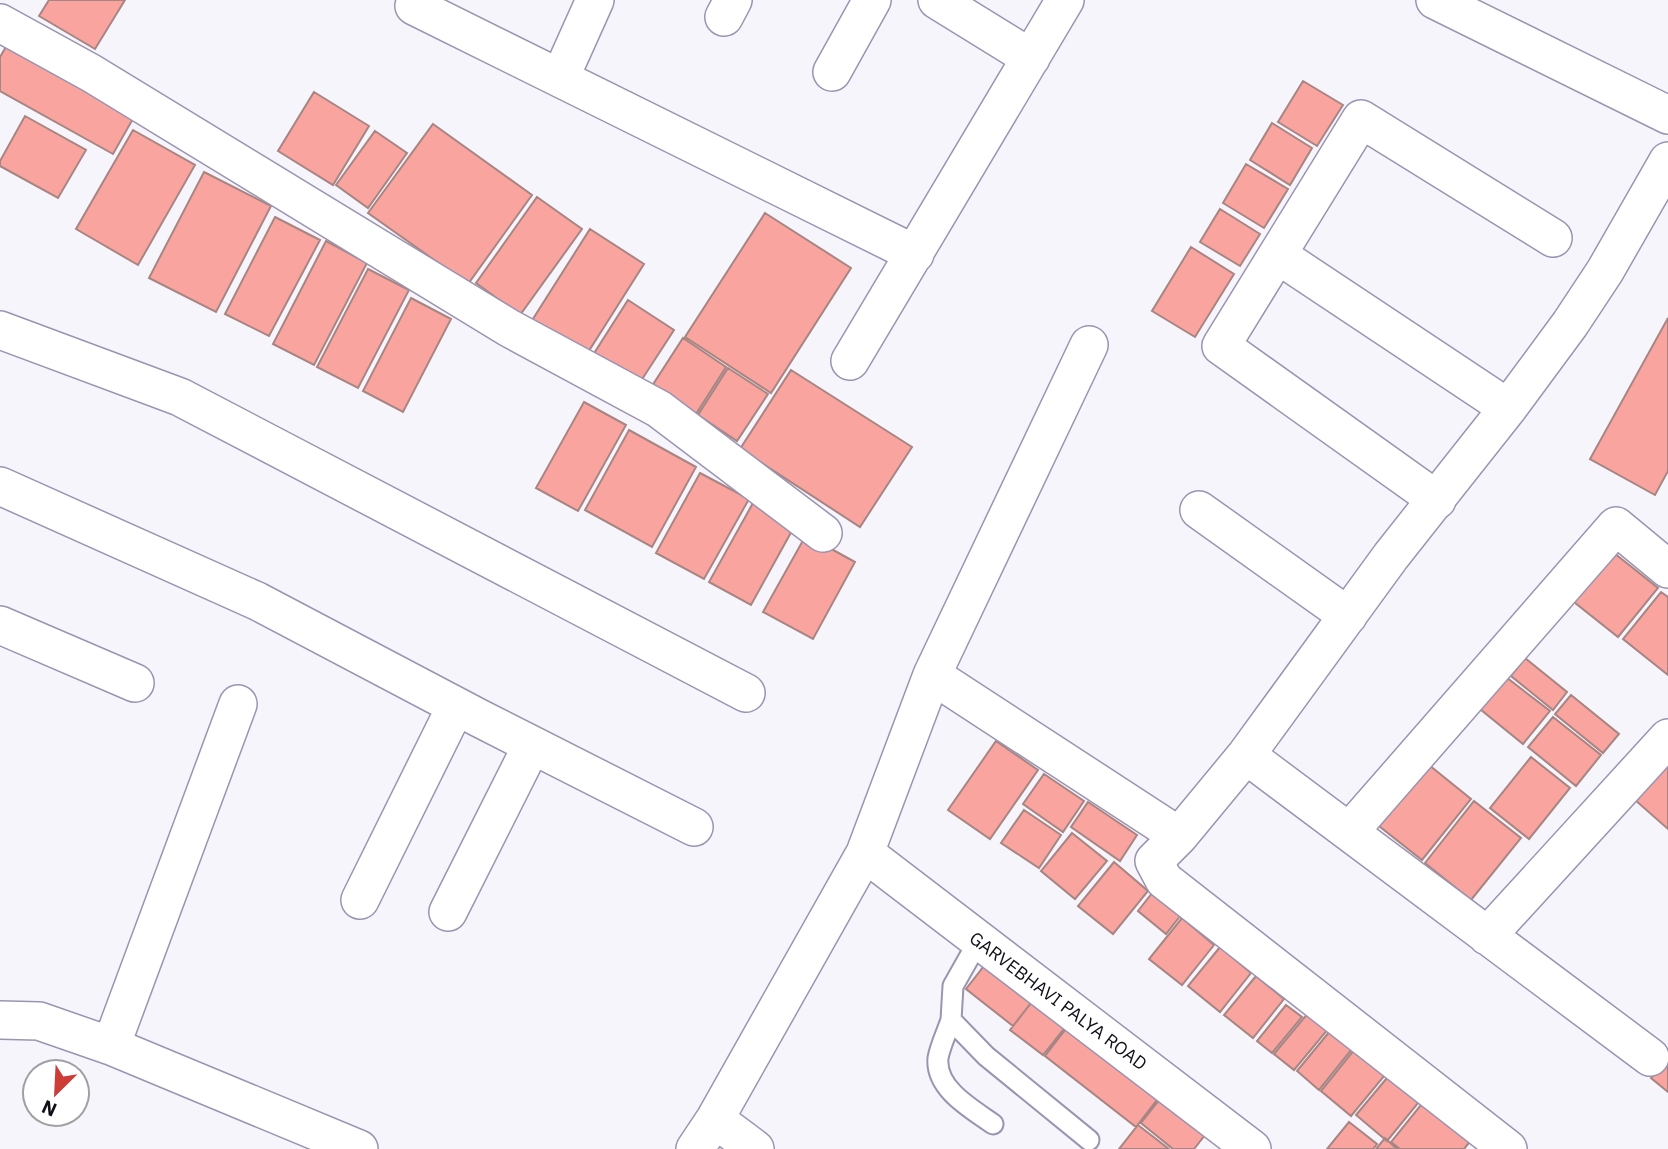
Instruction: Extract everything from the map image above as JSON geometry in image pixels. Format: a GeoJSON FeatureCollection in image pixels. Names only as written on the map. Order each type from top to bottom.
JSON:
{"type":"FeatureCollection","features":[{"type":"Feature","properties":{"kind":"street"},"geometry":{"type":"LineString","coordinates":[[417,0],[414,6],[915,254]]}},
{"type":"Feature","properties":{"kind":"street"},"geometry":{"type":"LineString","coordinates":[[560,78],[595,0]]}},
{"type":"Feature","properties":{"kind":"street"},"geometry":{"type":"LineString","coordinates":[[832,72],[872,0]]}},
{"type":"Feature","properties":{"kind":"street"},"geometry":{"type":"LineString","coordinates":[[937,0],[1031,58]]}},
{"type":"Feature","properties":{"kind":"street"},"geometry":{"type":"LineString","coordinates":[[850,361],[1065,0]]}},
{"type":"Feature","properties":{"kind":"street"},"geometry":{"type":"LineString","coordinates":[[1435,0],[1668,115]]}},
{"type":"Feature","properties":{"kind":"street"},"geometry":{"type":"LineString","coordinates":[[0,23],[91,73],[509,328],[659,409],[823,533]]}},
{"type":"Feature","properties":{"kind":"street"},"geometry":{"type":"LineString","coordinates":[[1437,500],[1221,346],[1362,119],[1553,238]]}},
{"type":"Feature","properties":{"kind":"street"},"geometry":{"type":"LineString","coordinates":[[1508,1149],[1164,880],[1154,861],[1180,836],[1246,755],[1391,556],[1508,408],[1570,324],[1605,271],[1668,161]]}},
{"type":"Feature","properties":{"kind":"street"},"geometry":{"type":"LineString","coordinates":[[1278,255],[1508,408]]}},
{"type":"Feature","properties":{"kind":"street"},"geometry":{"type":"LineString","coordinates":[[0,330],[180,397],[746,693]]}},
{"type":"Feature","properties":{"kind":"street"},"geometry":{"type":"LineString","coordinates":[[695,1149],[715,1119],[864,853],[932,675],[1089,345]]}},
{"type":"Feature","properties":{"kind":"street"},"geometry":{"type":"LineString","coordinates":[[0,486],[257,601],[694,827]]}},
{"type":"Feature","properties":{"kind":"street"},"geometry":{"type":"LineString","coordinates":[[1199,510],[1348,616]]}},
{"type":"Feature","properties":{"kind":"street"},"geometry":{"type":"LineString","coordinates":[[1349,832],[1616,526],[1668,569]]}},
{"type":"Feature","properties":{"kind":"street"},"geometry":{"type":"LineString","coordinates":[[0,625],[135,683]]}},
{"type":"Feature","properties":{"kind":"street"},"geometry":{"type":"LineString","coordinates":[[932,675],[1180,836]]}},
{"type":"Feature","properties":{"kind":"street"},"geometry":{"type":"LineString","coordinates":[[111,1046],[237,704]]}},
{"type":"Feature","properties":{"kind":"street"},"geometry":{"type":"LineString","coordinates":[[360,900],[456,706]]}},
{"type":"Feature","properties":{"kind":"street"},"geometry":{"type":"LineString","coordinates":[[1488,936],[1668,738]]}},
{"type":"Feature","properties":{"kind":"street"},"geometry":{"type":"LineString","coordinates":[[448,912],[532,745]]}},
{"type":"Feature","properties":{"kind":"street"},"geometry":{"type":"LineString","coordinates":[[1246,755],[1650,1057]]}},
{"type":"Feature","properties":{"kind":"street","name":"GARVEBHAVI PALYA ROAD"},"geometry":{"type":"LineString","coordinates":[[864,853],[979,940],[1212,1138],[1252,1149]]}},
{"type":"Feature","properties":{"kind":"street"},"geometry":{"type":"LineString","coordinates":[[0,1020],[39,1021],[111,1046],[359,1149]]}},
{"type":"Feature","properties":{"kind":"street"},"geometry":{"type":"LineString","coordinates":[[715,1119],[755,1149]]}},
{"type":"Feature","properties":{"kind":"lane"},"geometry":{"type":"LineString","coordinates":[[979,940],[953,986],[951,1020],[938,1058],[942,1076],[956,1097],[993,1124]]}},
{"type":"Feature","properties":{"kind":"lane"},"geometry":{"type":"LineString","coordinates":[[951,1020],[986,1056],[1089,1140]]}},
{"type":"Feature","properties":{"kind":"building"},"geometry":{"type":"Polygon","coordinates":[[[49,0],[125,0],[95,49],[39,16],[49,0]]]}},
{"type":"Feature","properties":{"kind":"building"},"geometry":{"type":"Polygon","coordinates":[[[7,45],[134,117],[113,154],[0,91],[0,57],[7,45]]]}},
{"type":"Feature","properties":{"kind":"building"},"geometry":{"type":"Polygon","coordinates":[[[1303,81],[1343,105],[1317,146],[1278,122],[1303,81]]]}},
{"type":"Feature","properties":{"kind":"building"},"geometry":{"type":"Polygon","coordinates":[[[314,92],[369,126],[333,185],[278,151],[314,92]]]}},
{"type":"Feature","properties":{"kind":"building"},"geometry":{"type":"Polygon","coordinates":[[[25,116],[86,150],[58,198],[0,166],[0,161],[25,116]]]}},
{"type":"Feature","properties":{"kind":"building"},"geometry":{"type":"Polygon","coordinates":[[[1272,123],[1312,148],[1290,185],[1250,160],[1272,123]]]}},
{"type":"Feature","properties":{"kind":"building"},"geometry":{"type":"Polygon","coordinates":[[[433,124],[532,195],[468,284],[368,213],[433,124]]]}},
{"type":"Feature","properties":{"kind":"building"},"geometry":{"type":"Polygon","coordinates":[[[133,130],[195,165],[138,265],[76,229],[133,130]]]}},
{"type":"Feature","properties":{"kind":"building"},"geometry":{"type":"Polygon","coordinates":[[[375,131],[407,153],[368,208],[336,185],[375,131]]]}},
{"type":"Feature","properties":{"kind":"building"},"geometry":{"type":"Polygon","coordinates":[[[1246,164],[1288,189],[1264,228],[1223,203],[1246,164]]]}},
{"type":"Feature","properties":{"kind":"building"},"geometry":{"type":"Polygon","coordinates":[[[204,172],[271,206],[216,312],[149,278],[204,172]]]}},
{"type":"Feature","properties":{"kind":"building"},"geometry":{"type":"Polygon","coordinates":[[[537,197],[582,229],[520,315],[476,283],[537,197]]]}},
{"type":"Feature","properties":{"kind":"building"},"geometry":{"type":"Polygon","coordinates":[[[1220,209],[1260,234],[1240,266],[1200,242],[1220,209]]]}},
{"type":"Feature","properties":{"kind":"building"},"geometry":{"type":"Polygon","coordinates":[[[765,213],[851,268],[771,393],[685,337],[765,213]]]}},
{"type":"Feature","properties":{"kind":"building"},"geometry":{"type":"Polygon","coordinates":[[[275,217],[320,240],[269,336],[225,314],[275,217]]]}},
{"type":"Feature","properties":{"kind":"building"},"geometry":{"type":"Polygon","coordinates":[[[590,229],[644,264],[585,357],[531,322],[590,229]]]}},
{"type":"Feature","properties":{"kind":"building"},"geometry":{"type":"Polygon","coordinates":[[[326,241],[367,263],[314,365],[273,344],[326,241]]]}},
{"type":"Feature","properties":{"kind":"building"},"geometry":{"type":"Polygon","coordinates":[[[1191,247],[1234,274],[1195,337],[1152,311],[1191,247]]]}},
{"type":"Feature","properties":{"kind":"building"},"geometry":{"type":"Polygon","coordinates":[[[368,269],[409,290],[358,388],[317,367],[368,269]]]}},
{"type":"Feature","properties":{"kind":"building"},"geometry":{"type":"Polygon","coordinates":[[[411,298],[451,319],[403,412],[363,391],[411,298]]]}},
{"type":"Feature","properties":{"kind":"building"},"geometry":{"type":"Polygon","coordinates":[[[628,300],[674,330],[639,384],[593,355],[628,300]]]}},
{"type":"Feature","properties":{"kind":"building"},"geometry":{"type":"Polygon","coordinates":[[[1668,318],[1668,471],[1655,495],[1590,459],[1668,318]]]}},
{"type":"Feature","properties":{"kind":"building"},"geometry":{"type":"Polygon","coordinates":[[[683,338],[726,367],[696,414],[652,386],[683,338]]]}},
{"type":"Feature","properties":{"kind":"building"},"geometry":{"type":"Polygon","coordinates":[[[728,368],[768,394],[737,441],[698,415],[728,368]]]}},
{"type":"Feature","properties":{"kind":"building"},"geometry":{"type":"Polygon","coordinates":[[[791,370],[912,447],[860,527],[740,449],[791,370]]]}},
{"type":"Feature","properties":{"kind":"building"},"geometry":{"type":"Polygon","coordinates":[[[584,402],[626,425],[578,511],[536,488],[584,402]]]}},
{"type":"Feature","properties":{"kind":"building"},"geometry":{"type":"Polygon","coordinates":[[[629,430],[696,467],[652,547],[585,510],[629,430]]]}},
{"type":"Feature","properties":{"kind":"building"},"geometry":{"type":"Polygon","coordinates":[[[700,473],[749,499],[704,579],[656,553],[700,473]]]}},
{"type":"Feature","properties":{"kind":"building"},"geometry":{"type":"Polygon","coordinates":[[[753,503],[794,527],[751,605],[709,582],[753,503]]]}},
{"type":"Feature","properties":{"kind":"building"},"geometry":{"type":"Polygon","coordinates":[[[806,535],[855,562],[813,639],[763,612],[806,535]]]}},
{"type":"Feature","properties":{"kind":"building"},"geometry":{"type":"Polygon","coordinates":[[[1614,553],[1658,588],[1618,637],[1574,602],[1614,553]]]}},
{"type":"Feature","properties":{"kind":"building"},"geometry":{"type":"Polygon","coordinates":[[[1661,592],[1668,597],[1668,675],[1623,639],[1661,592]]]}},
{"type":"Feature","properties":{"kind":"building"},"geometry":{"type":"Polygon","coordinates":[[[1525,658],[1567,692],[1553,710],[1511,676],[1525,658]]]}},
{"type":"Feature","properties":{"kind":"building"},"geometry":{"type":"Polygon","coordinates":[[[1506,677],[1550,711],[1523,744],[1480,709],[1506,677]]]}},
{"type":"Feature","properties":{"kind":"building"},"geometry":{"type":"Polygon","coordinates":[[[1571,695],[1619,734],[1603,753],[1555,714],[1571,695]]]}},
{"type":"Feature","properties":{"kind":"building"},"geometry":{"type":"Polygon","coordinates":[[[1553,717],[1601,755],[1576,786],[1528,747],[1553,717]]]}},
{"type":"Feature","properties":{"kind":"building"},"geometry":{"type":"Polygon","coordinates":[[[996,741],[1038,770],[990,839],[948,810],[996,741]]]}},
{"type":"Feature","properties":{"kind":"building"},"geometry":{"type":"Polygon","coordinates":[[[1531,757],[1570,788],[1529,839],[1490,808],[1531,757]]]}},
{"type":"Feature","properties":{"kind":"building"},"geometry":{"type":"Polygon","coordinates":[[[1668,763],[1668,829],[1635,800],[1668,763]]]}},
{"type":"Feature","properties":{"kind":"building"},"geometry":{"type":"Polygon","coordinates":[[[1429,765],[1471,799],[1422,860],[1379,826],[1429,765]]]}},
{"type":"Feature","properties":{"kind":"building"},"geometry":{"type":"Polygon","coordinates":[[[1044,774],[1084,801],[1063,832],[1023,804],[1044,774]]]}},
{"type":"Feature","properties":{"kind":"building"},"geometry":{"type":"Polygon","coordinates":[[[1474,801],[1521,838],[1471,900],[1425,863],[1474,801]]]}},
{"type":"Feature","properties":{"kind":"building"},"geometry":{"type":"Polygon","coordinates":[[[1088,802],[1137,835],[1120,861],[1071,827],[1088,802]]]}},
{"type":"Feature","properties":{"kind":"building"},"geometry":{"type":"Polygon","coordinates":[[[1024,810],[1061,835],[1039,868],[1001,843],[1024,810]]]}},
{"type":"Feature","properties":{"kind":"building"},"geometry":{"type":"Polygon","coordinates":[[[1072,833],[1107,861],[1075,899],[1041,871],[1072,833]]]}},
{"type":"Feature","properties":{"kind":"building"},"geometry":{"type":"Polygon","coordinates":[[[1114,862],[1148,891],[1113,934],[1078,906],[1114,862]]]}},
{"type":"Feature","properties":{"kind":"building"},"geometry":{"type":"Polygon","coordinates":[[[1153,892],[1181,915],[1166,934],[1138,911],[1153,892]]]}},
{"type":"Feature","properties":{"kind":"building"},"geometry":{"type":"Polygon","coordinates":[[[1182,918],[1214,945],[1182,985],[1149,959],[1182,918]]]}},
{"type":"Feature","properties":{"kind":"building"},"geometry":{"type":"Polygon","coordinates":[[[1220,947],[1251,973],[1220,1012],[1188,986],[1220,947]]]}},
{"type":"Feature","properties":{"kind":"building"},"geometry":{"type":"Polygon","coordinates":[[[991,957],[1038,994],[1013,1026],[966,989],[991,957]]]}},
{"type":"Feature","properties":{"kind":"building"},"geometry":{"type":"Polygon","coordinates":[[[1256,976],[1284,999],[1253,1038],[1224,1015],[1256,976]]]}},
{"type":"Feature","properties":{"kind":"building"},"geometry":{"type":"Polygon","coordinates":[[[1038,994],[1071,1020],[1043,1055],[1010,1030],[1038,994]]]}},
{"type":"Feature","properties":{"kind":"building"},"geometry":{"type":"Polygon","coordinates":[[[1286,1005],[1302,1017],[1272,1053],[1257,1041],[1286,1005]]]}},
{"type":"Feature","properties":{"kind":"building"},"geometry":{"type":"Polygon","coordinates":[[[1309,1012],[1329,1028],[1294,1070],[1274,1054],[1309,1012]]]}},
{"type":"Feature","properties":{"kind":"building"},"geometry":{"type":"Polygon","coordinates":[[[1072,1021],[1163,1092],[1136,1127],[1045,1056],[1072,1021]]]}},
{"type":"Feature","properties":{"kind":"building"},"geometry":{"type":"Polygon","coordinates":[[[1330,1031],[1352,1049],[1319,1090],[1297,1071],[1330,1031]]]}},
{"type":"Feature","properties":{"kind":"building"},"geometry":{"type":"Polygon","coordinates":[[[1354,1050],[1385,1075],[1351,1116],[1321,1091],[1354,1050]]]}},
{"type":"Feature","properties":{"kind":"building"},"geometry":{"type":"Polygon","coordinates":[[[1668,1058],[1668,1092],[1651,1078],[1668,1058]]]}},
{"type":"Feature","properties":{"kind":"building"},"geometry":{"type":"Polygon","coordinates":[[[1392,1072],[1423,1097],[1387,1141],[1356,1115],[1392,1072]]]}},
{"type":"Feature","properties":{"kind":"building"},"geometry":{"type":"Polygon","coordinates":[[[1164,1094],[1209,1130],[1194,1149],[1173,1149],[1141,1123],[1164,1094]]]}},
{"type":"Feature","properties":{"kind":"building"},"geometry":{"type":"Polygon","coordinates":[[[1425,1100],[1473,1138],[1464,1149],[1400,1149],[1391,1142],[1425,1100]]]}},
{"type":"Feature","properties":{"kind":"building"},"geometry":{"type":"Polygon","coordinates":[[[1349,1122],[1377,1144],[1373,1149],[1327,1149],[1349,1122]]]}},
{"type":"Feature","properties":{"kind":"building"},"geometry":{"type":"Polygon","coordinates":[[[1138,1125],[1169,1149],[1119,1149],[1138,1125]]]}},
{"type":"Feature","properties":{"kind":"building"},"geometry":{"type":"Polygon","coordinates":[[[1385,1138],[1397,1149],[1376,1149],[1385,1138]]]}}]}
